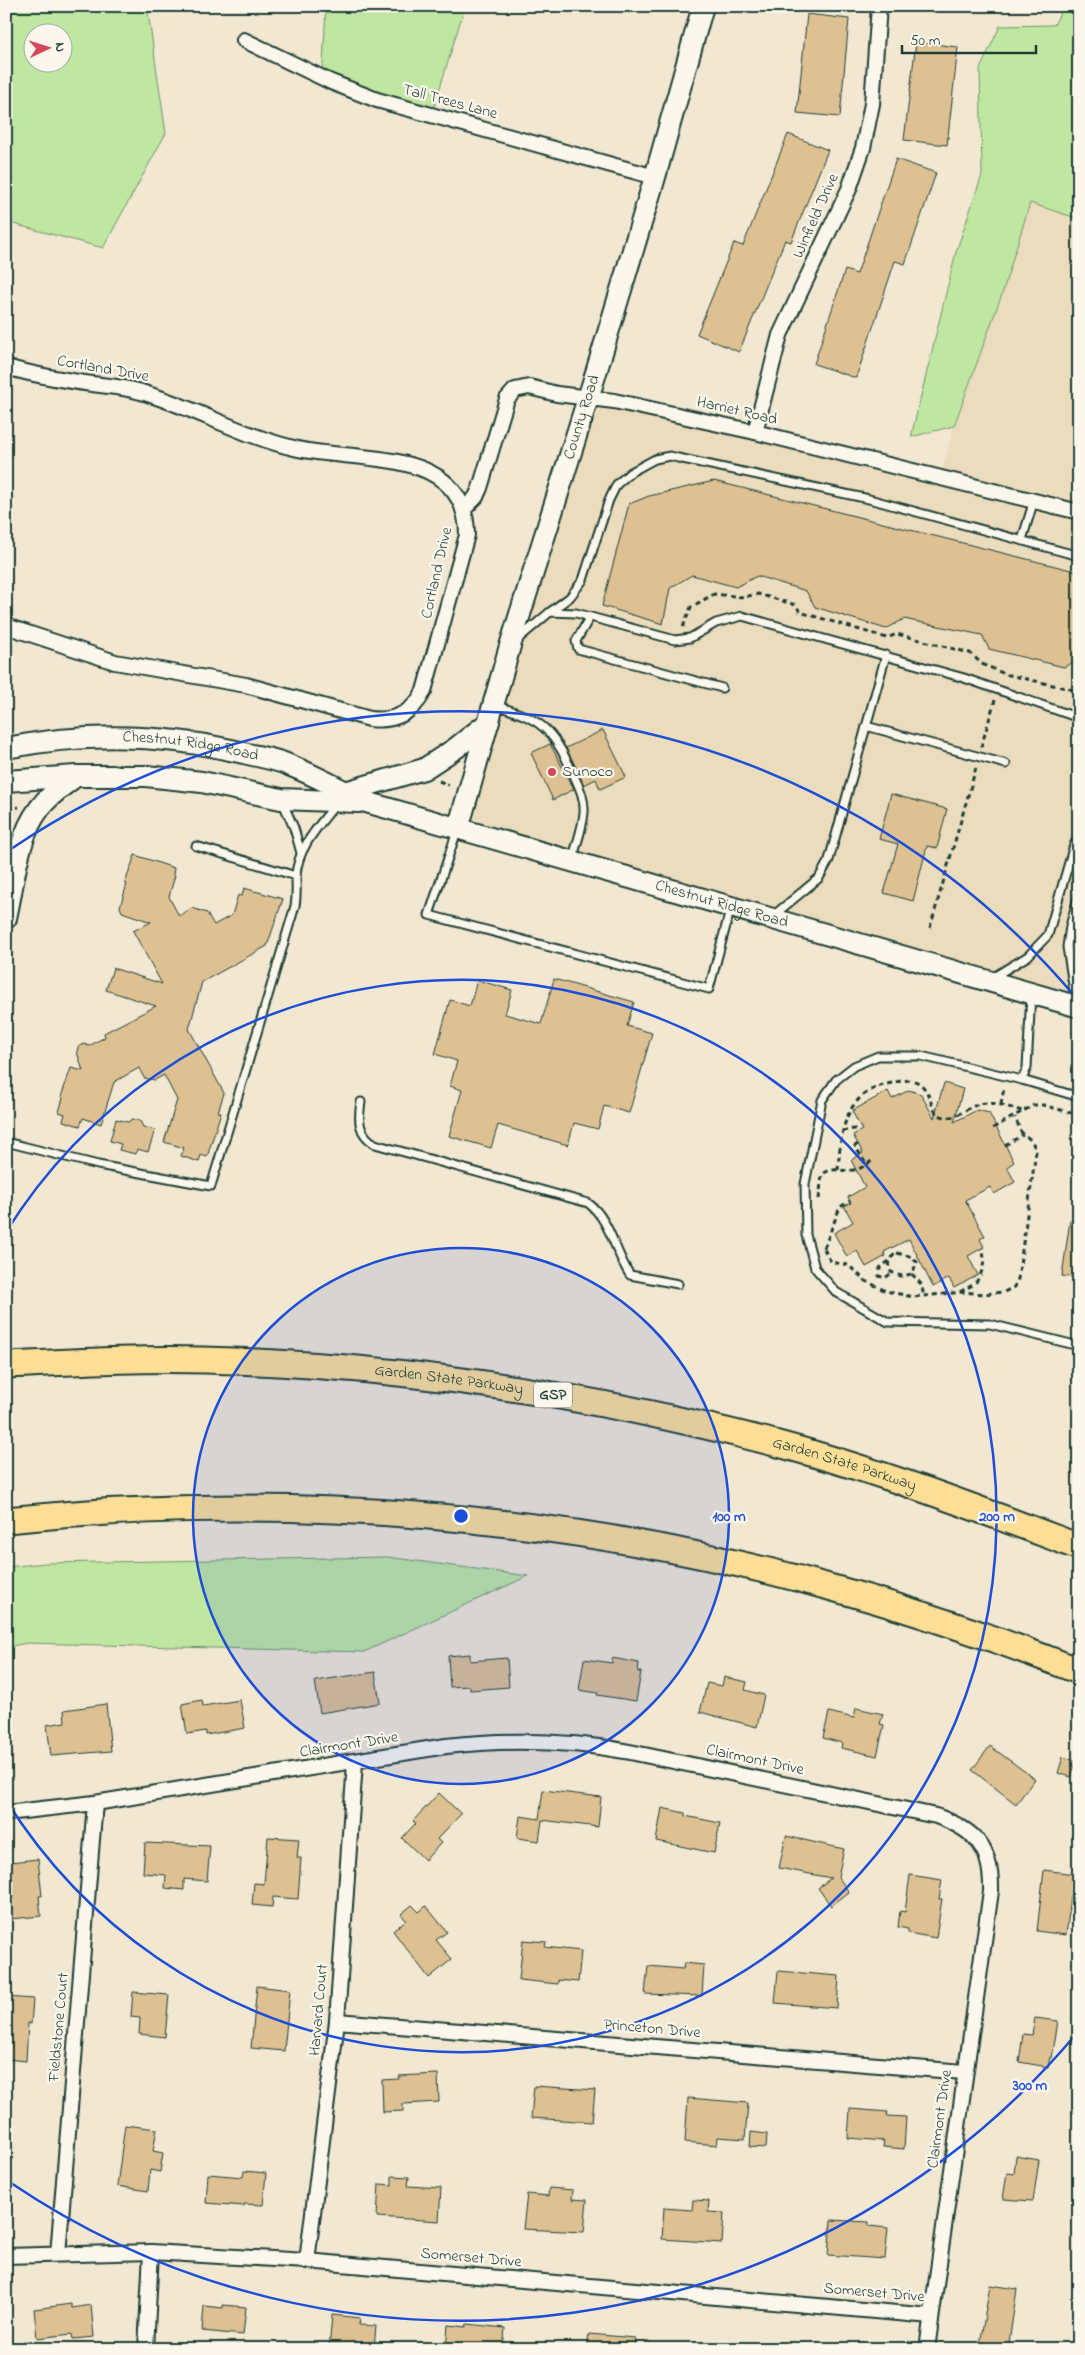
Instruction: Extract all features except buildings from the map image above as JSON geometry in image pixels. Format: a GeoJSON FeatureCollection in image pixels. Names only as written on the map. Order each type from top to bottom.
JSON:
{"type":"FeatureCollection","features":[{"type":"Feature","properties":{"kind":"highway","name":"Garden State Parkway"},"geometry":{"type":"LineString","coordinates":[[6,1366],[106,1361],[194,1360],[301,1365],[400,1373],[496,1385],[592,1401],[689,1422],[784,1446],[961,1503],[1079,1548]]}},
{"type":"Feature","properties":{"kind":"highway"},"geometry":{"type":"LineString","coordinates":[[6,1520],[151,1509],[257,1508],[345,1510],[539,1528],[646,1546],[826,1586],[920,1613],[1079,1670]]}},
{"type":"Feature","properties":{"kind":"main road","name":"County Road"},"geometry":{"type":"LineString","coordinates":[[458,829],[510,646],[589,398],[655,177],[703,6]]}},
{"type":"Feature","properties":{"kind":"main road"},"geometry":{"type":"LineString","coordinates":[[341,797],[424,769],[445,756],[491,713]]}},
{"type":"Feature","properties":{"kind":"main road","name":"Chestnut Ridge Road"},"geometry":{"type":"LineString","coordinates":[[6,748],[64,739],[119,736],[194,743],[290,765],[341,797]]}},
{"type":"Feature","properties":{"kind":"main road"},"geometry":{"type":"LineString","coordinates":[[6,918],[23,846],[33,819],[48,799],[76,776]]}},
{"type":"Feature","properties":{"kind":"main road","name":"Chestnut Ridge Road"},"geometry":{"type":"LineString","coordinates":[[6,781],[76,776],[172,778],[230,787],[281,799],[341,797],[366,802],[771,917],[1078,1007]]}},
{"type":"Feature","properties":{"kind":"street","name":"Winfield Drive"},"geometry":{"type":"LineString","coordinates":[[755,432],[780,335],[845,197],[863,148],[872,104],[879,6]]}},
{"type":"Feature","properties":{"kind":"street","name":"Tall Trees Lane"},"geometry":{"type":"LineString","coordinates":[[244,40],[330,82],[377,100],[655,177]]}},
{"type":"Feature","properties":{"kind":"street","name":"Cortland Drive"},"geometry":{"type":"LineString","coordinates":[[6,367],[50,378],[137,391],[247,433],[298,449],[390,461],[418,467],[445,483],[456,495],[464,509],[467,522],[465,546],[424,691],[416,705],[410,710],[388,720],[370,720],[246,686],[115,662],[6,626]]}},
{"type":"Feature","properties":{"kind":"street","name":"Harriet Road"},"geometry":{"type":"LineString","coordinates":[[464,509],[476,497],[480,488],[507,399],[515,390],[529,387],[614,401],[755,432],[1079,512]]}},
{"type":"Feature","properties":{"kind":"street","name":"Clairmont Drive"},"geometry":{"type":"LineString","coordinates":[[6,1814],[95,1803],[474,1743],[506,1741],[563,1742],[630,1752],[936,1816],[951,1821],[963,1828],[983,1847],[992,1872],[989,1910],[964,2072],[927,2349]]}},
{"type":"Feature","properties":{"kind":"street","name":"Harvard Court"},"geometry":{"type":"LineString","coordinates":[[307,2261],[337,2021],[356,1762]]}},
{"type":"Feature","properties":{"kind":"street","name":"Fieldstone Court"},"geometry":{"type":"LineString","coordinates":[[58,2254],[95,1803]]}},
{"type":"Feature","properties":{"kind":"street","name":"Princeton Drive"},"geometry":{"type":"LineString","coordinates":[[337,2021],[964,2072]]}},
{"type":"Feature","properties":{"kind":"street","name":"Somerset Drive"},"geometry":{"type":"LineString","coordinates":[[6,2256],[151,2252],[307,2261],[931,2316]]}},
{"type":"Feature","properties":{"kind":"street"},"geometry":{"type":"LineString","coordinates":[[146,2349],[151,2252]]}},
{"type":"Feature","properties":{"kind":"lane"},"geometry":{"type":"LineString","coordinates":[[510,646],[570,597],[583,580],[609,500],[617,484],[630,472],[662,457],[721,466],[869,499],[1079,556]]}},
{"type":"Feature","properties":{"kind":"lane"},"geometry":{"type":"LineString","coordinates":[[1022,540],[1034,500]]}},
{"type":"Feature","properties":{"kind":"lane"},"geometry":{"type":"LineString","coordinates":[[550,612],[565,612],[590,617],[675,640],[690,638],[716,623],[742,616],[964,678],[1079,718]]}},
{"type":"Feature","properties":{"kind":"lane"},"geometry":{"type":"LineString","coordinates":[[590,617],[576,641],[578,649],[722,688]]}},
{"type":"Feature","properties":{"kind":"lane"},"geometry":{"type":"LineString","coordinates":[[771,917],[818,878],[834,844],[886,655]]}},
{"type":"Feature","properties":{"kind":"lane"},"geometry":{"type":"LineString","coordinates":[[491,713],[530,717],[550,732],[559,743],[582,793],[584,809],[583,822],[572,861]]}},
{"type":"Feature","properties":{"kind":"lane"},"geometry":{"type":"LineString","coordinates":[[866,726],[1006,764]]}},
{"type":"Feature","properties":{"kind":"lane"},"geometry":{"type":"LineString","coordinates":[[8,1143],[98,1165],[211,1186],[295,906],[298,890],[296,876],[301,853],[341,797]]}},
{"type":"Feature","properties":{"kind":"lane"},"geometry":{"type":"LineString","coordinates":[[281,799],[291,819],[301,853]]}},
{"type":"Feature","properties":{"kind":"lane"},"geometry":{"type":"LineString","coordinates":[[458,829],[429,915],[709,988],[731,907]]}},
{"type":"Feature","properties":{"kind":"lane"},"geometry":{"type":"LineString","coordinates":[[987,981],[1028,956],[1048,935],[1074,845],[1079,836]]}},
{"type":"Feature","properties":{"kind":"lane"},"geometry":{"type":"LineString","coordinates":[[196,846],[296,876]]}},
{"type":"Feature","properties":{"kind":"lane"},"geometry":{"type":"LineString","coordinates":[[1078,1007],[1067,946],[1070,926],[1079,894]]}},
{"type":"Feature","properties":{"kind":"lane"},"geometry":{"type":"LineString","coordinates":[[1022,1080],[1027,1068],[1031,994]]}},
{"type":"Feature","properties":{"kind":"lane"},"geometry":{"type":"LineString","coordinates":[[1079,1097],[1007,1076],[921,1056],[878,1056],[854,1066],[836,1080],[822,1100],[805,1184],[806,1235],[815,1268],[836,1292],[888,1322],[990,1324],[1079,1346]]}},
{"type":"Feature","properties":{"kind":"lane"},"geometry":{"type":"LineString","coordinates":[[361,1102],[359,1114],[360,1128],[365,1138],[375,1144],[588,1204],[600,1214],[621,1262],[630,1275],[678,1284]]}},
{"type":"Feature","properties":{"kind":"path"},"geometry":{"type":"LineString","coordinates":[[930,928],[998,690],[1005,674]]}},
{"type":"Feature","properties":{"kind":"path"},"geometry":{"type":"LineString","coordinates":[[8,809],[20,807]]}},
{"type":"Feature","properties":{"kind":"path"},"geometry":{"type":"LineString","coordinates":[[1000,1104],[1007,1076]]}},
{"type":"Feature","properties":{"kind":"path"},"geometry":{"type":"LineString","coordinates":[[838,1170],[841,1131],[852,1107],[864,1095],[894,1082],[909,1080],[918,1083],[930,1099],[937,1114],[950,1118],[958,1116],[970,1106],[985,1103],[1000,1104],[1022,1111]]}},
{"type":"Feature","properties":{"kind":"path"},"geometry":{"type":"LineString","coordinates":[[993,1128],[1034,1106],[1043,1105],[1079,1115]]}},
{"type":"Feature","properties":{"kind":"path"},"geometry":{"type":"LineString","coordinates":[[821,1241],[831,1262],[848,1266],[866,1281],[886,1291],[913,1297],[960,1292],[984,1294],[1004,1292],[1012,1289],[1017,1282],[1036,1151],[1032,1141],[1023,1135],[1016,1117]]}},
{"type":"Feature","properties":{"kind":"path"},"geometry":{"type":"LineString","coordinates":[[841,1131],[860,1128]]}},
{"type":"Feature","properties":{"kind":"path"},"geometry":{"type":"LineString","coordinates":[[1005,1145],[1023,1135]]}},
{"type":"Feature","properties":{"kind":"path"},"geometry":{"type":"LineString","coordinates":[[858,1144],[856,1146],[866,1164]]}},
{"type":"Feature","properties":{"kind":"path"},"geometry":{"type":"LineString","coordinates":[[818,1205],[822,1175],[829,1170],[854,1170],[874,1160]]}},
{"type":"Feature","properties":{"kind":"path"},"geometry":{"type":"LineString","coordinates":[[824,1248],[840,1207],[850,1201]]}},
{"type":"Feature","properties":{"kind":"path"},"geometry":{"type":"LineString","coordinates":[[893,1247],[897,1253],[919,1261],[912,1274]]}},
{"type":"Feature","properties":{"kind":"path"},"geometry":{"type":"LineString","coordinates":[[960,1292],[974,1284],[979,1278],[984,1263],[982,1248]]}},
{"type":"Feature","properties":{"kind":"path"},"geometry":{"type":"LineString","coordinates":[[897,1253],[880,1268],[878,1274],[882,1278],[892,1273],[901,1276],[912,1274]]}},
{"type":"Feature","properties":{"kind":"path"},"geometry":{"type":"LineString","coordinates":[[890,1260],[889,1266],[892,1273]]}},
{"type":"Feature","properties":{"kind":"path"},"geometry":{"type":"LineString","coordinates":[[912,1274],[922,1284],[924,1296]]}},
{"type":"Feature","properties":{"kind":"shaded area"},"geometry":{"type":"Polygon","coordinates":[[[1030,202],[1079,219],[1079,1007],[458,829],[589,398],[940,477],[954,426],[1002,294],[1030,202]]]}},
{"type":"Feature","properties":{"kind":"green space"},"geometry":{"type":"Polygon","coordinates":[[[6,6],[147,6],[166,133],[103,248],[6,222],[6,6]]]}},
{"type":"Feature","properties":{"kind":"green space"},"geometry":{"type":"Polygon","coordinates":[[[326,6],[465,6],[431,117],[322,84],[326,6]]]}},
{"type":"Feature","properties":{"kind":"green space"},"geometry":{"type":"Polygon","coordinates":[[[1064,6],[1079,6],[1079,219],[1030,203],[1002,294],[954,426],[911,437],[956,252],[982,175],[980,69],[1000,26],[1054,25],[1064,6]]]}},
{"type":"Feature","properties":{"kind":"green space"},"geometry":{"type":"Polygon","coordinates":[[[387,1557],[528,1576],[364,1652],[27,1643],[6,1647],[6,1567],[46,1563],[387,1557]]]}},
{"type":"Feature","properties":{"kind":"place","name":"Sunoco"},"geometry":{"type":"Point","coordinates":[552,772]}}]}
